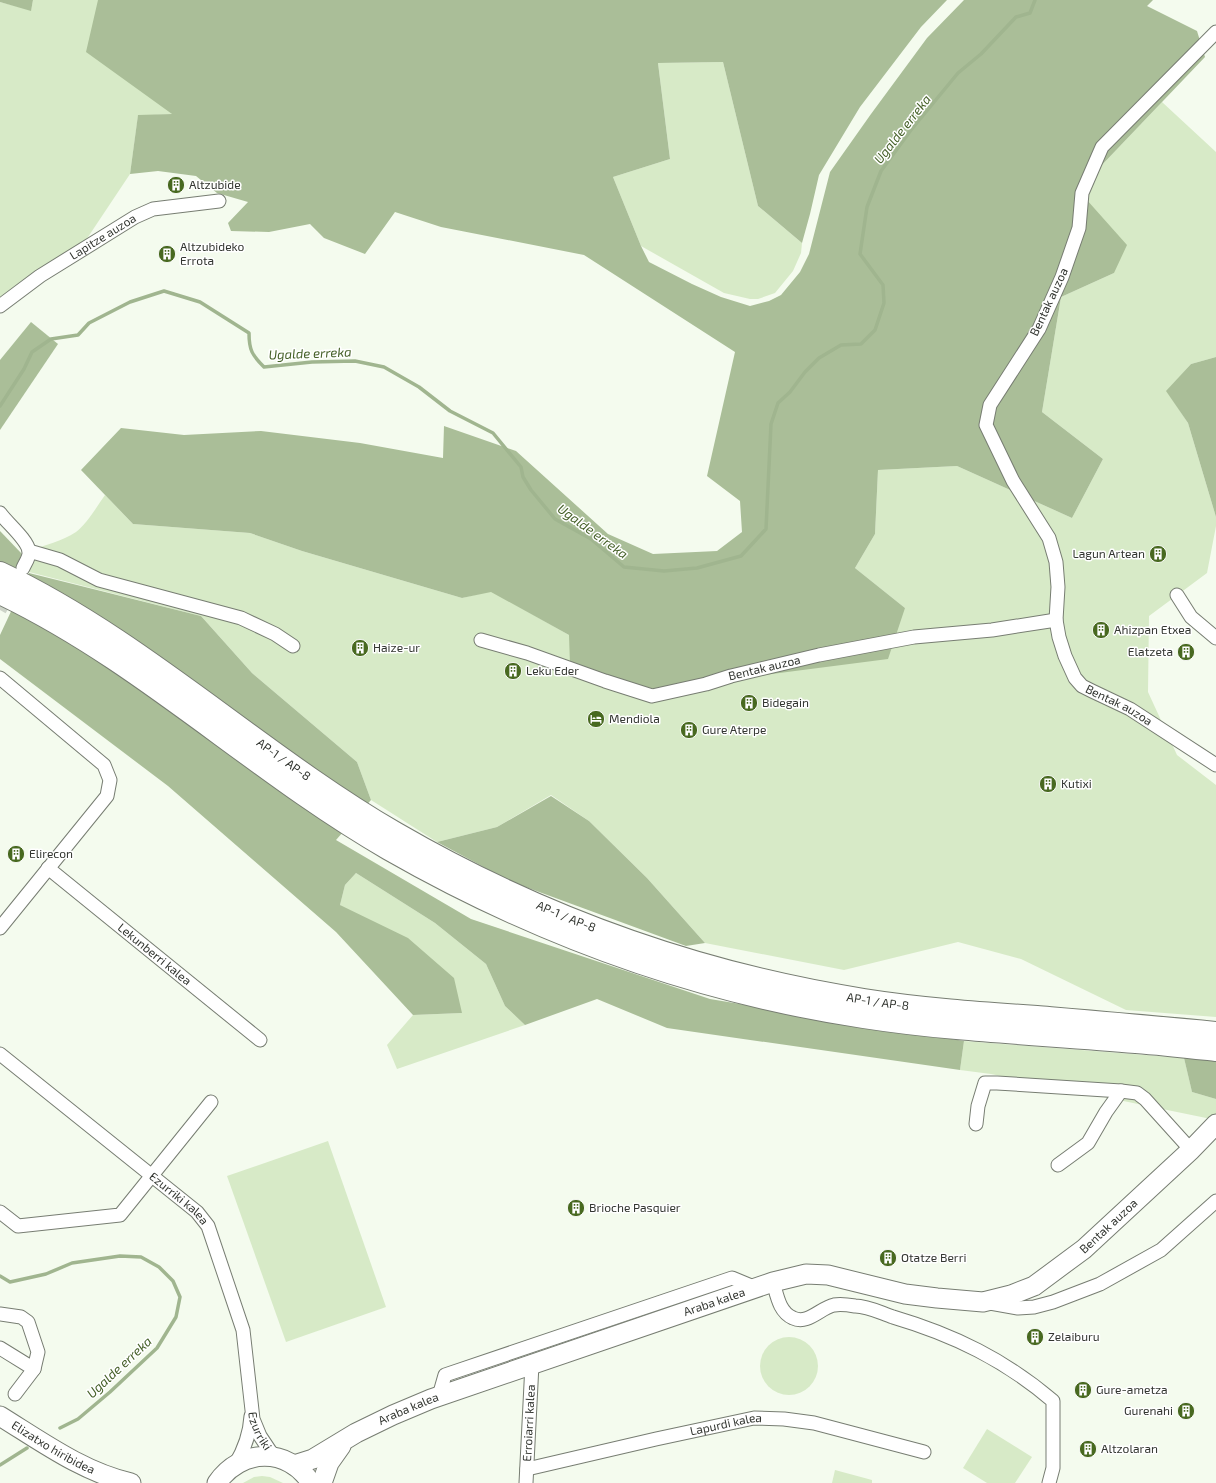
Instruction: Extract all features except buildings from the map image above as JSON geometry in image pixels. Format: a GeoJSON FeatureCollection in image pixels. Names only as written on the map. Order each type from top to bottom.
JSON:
{"type":"FeatureCollection","features":[{"type":"Feature","properties":{"kind":"highway","name":"AP-1 / AP-8"},"geometry":{"type":"LineString","coordinates":[[0,573],[49,599],[115,639],[316,783],[393,832],[474,876],[550,910],[600,930],[686,960],[730,972],[820,992],[865,1000],[955,1011],[1216,1033]]}},
{"type":"Feature","properties":{"kind":"highway","name":"AP-1 / AP-8"},"geometry":{"type":"LineString","coordinates":[[0,593],[40,614],[105,654],[307,797],[385,847],[425,870],[487,901],[593,946],[666,971],[726,988],[778,1001],[862,1017],[954,1028],[1138,1042],[1216,1050]]}},
{"type":"Feature","properties":{"kind":"street","name":"Bentak auzoa"},"geometry":{"type":"LineString","coordinates":[[1216,32],[1102,147],[1082,193],[1079,228],[1062,277],[1039,329],[990,405],[986,425],[1013,481],[1048,538],[1056,562],[1058,587],[1056,620],[1059,637],[1065,656],[1075,678],[1082,686],[1130,709],[1216,765]]}},
{"type":"Feature","properties":{"kind":"street","name":"Lapitze auzoa"},"geometry":{"type":"LineString","coordinates":[[0,306],[40,276],[135,216],[153,208],[219,201]]}},
{"type":"Feature","properties":{"kind":"street"},"geometry":{"type":"LineString","coordinates":[[0,513],[25,542],[29,551],[28,558],[23,568]]}},
{"type":"Feature","properties":{"kind":"street"},"geometry":{"type":"LineString","coordinates":[[29,551],[60,560],[99,580],[241,618],[276,634],[293,646]]}},
{"type":"Feature","properties":{"kind":"street"},"geometry":{"type":"LineString","coordinates":[[1177,595],[1191,617],[1216,638]]}},
{"type":"Feature","properties":{"kind":"street","name":"Bentak auzoa"},"geometry":{"type":"LineString","coordinates":[[481,640],[527,653],[652,696],[706,684],[732,676],[819,655],[914,636],[992,630],[1056,620]]}},
{"type":"Feature","properties":{"kind":"street"},"geometry":{"type":"LineString","coordinates":[[0,678],[104,765],[110,780],[107,796],[0,928]]}},
{"type":"Feature","properties":{"kind":"street","name":"Lekunberri kalea"},"geometry":{"type":"LineString","coordinates":[[48,868],[260,1040]]}},
{"type":"Feature","properties":{"kind":"street","name":"Ezurriki kalea"},"geometry":{"type":"LineString","coordinates":[[0,1054],[197,1212],[208,1226],[243,1330],[252,1410]]}},
{"type":"Feature","properties":{"kind":"street"},"geometry":{"type":"LineString","coordinates":[[976,1124],[978,1106],[985,1083],[997,1082],[1121,1091],[1137,1093],[1145,1099],[1191,1150]]}},
{"type":"Feature","properties":{"kind":"street"},"geometry":{"type":"LineString","coordinates":[[1058,1165],[1088,1143],[1106,1112],[1121,1091]]}},
{"type":"Feature","properties":{"kind":"street"},"geometry":{"type":"LineString","coordinates":[[0,1212],[18,1226],[120,1215],[211,1102]]}},
{"type":"Feature","properties":{"kind":"street","name":"Bentak auzoa"},"geometry":{"type":"LineString","coordinates":[[983,1302],[1011,1295],[1034,1286],[1084,1249],[1191,1150],[1216,1124]]}},
{"type":"Feature","properties":{"kind":"street","name":"Bentak auzoa"},"geometry":{"type":"LineString","coordinates":[[765,1285],[806,1274],[828,1276],[905,1294],[983,1302],[1018,1308],[1034,1307],[1053,1302],[1100,1284],[1161,1250],[1216,1201]]}},
{"type":"Feature","properties":{"kind":"street"},"geometry":{"type":"LineString","coordinates":[[439,1396],[445,1376],[732,1278],[765,1285],[784,1312],[791,1318],[804,1320],[812,1317],[823,1309],[835,1305],[858,1306],[926,1326],[1003,1364],[1031,1382],[1053,1401],[1053,1468],[1049,1483]]}},
{"type":"Feature","properties":{"kind":"street","name":"Araba kalea"},"geometry":{"type":"LineString","coordinates":[[294,1465],[316,1458],[393,1415],[439,1396],[765,1285]]}},
{"type":"Feature","properties":{"kind":"street"},"geometry":{"type":"LineString","coordinates":[[0,1314],[21,1317],[28,1322],[38,1352],[34,1369],[15,1394]]}},
{"type":"Feature","properties":{"kind":"street"},"geometry":{"type":"LineString","coordinates":[[0,1348],[34,1369]]}},
{"type":"Feature","properties":{"kind":"street","name":"Erroiarri kalea"},"geometry":{"type":"LineString","coordinates":[[526,1483],[532,1364]]}},
{"type":"Feature","properties":{"kind":"street","name":"Ezurriki"},"geometry":{"type":"LineString","coordinates":[[252,1410],[256,1428],[260,1436],[270,1451],[277,1458]]}},
{"type":"Feature","properties":{"kind":"street","name":"Ezurriki"},"geometry":{"type":"LineString","coordinates":[[235,1464],[247,1439],[252,1410]]}},
{"type":"Feature","properties":{"kind":"street","name":"Elizatxo hiribidea"},"geometry":{"type":"LineString","coordinates":[[0,1416],[72,1460],[112,1479],[131,1483]]}},
{"type":"Feature","properties":{"kind":"street","name":"Lapurdi kalea"},"geometry":{"type":"LineString","coordinates":[[527,1468],[754,1418],[784,1419],[814,1423],[924,1452]]}},
{"type":"Feature","properties":{"kind":"street","name":"Elizatxo hiribidea"},"geometry":{"type":"LineString","coordinates":[[0,1423],[100,1483]]}},
{"type":"Feature","properties":{"kind":"street","name":"Araba kalea"},"geometry":{"type":"LineString","coordinates":[[322,1483],[329,1464],[346,1440]]}},
{"type":"Feature","properties":{"kind":"street"},"geometry":{"type":"LineString","coordinates":[[217,1483],[235,1464],[255,1457],[266,1456],[277,1458],[294,1465],[311,1483]]}},
{"type":"Feature","properties":{"kind":"green space"},"geometry":{"type":"Polygon","coordinates":[[[0,0],[33,0],[31,11],[0,2],[0,0]]]}},
{"type":"Feature","properties":{"kind":"green space"},"geometry":{"type":"Polygon","coordinates":[[[33,0],[100,0],[172,114],[138,116],[130,174],[78,252],[0,306],[0,2],[31,10],[33,0]]]}},
{"type":"Feature","properties":{"kind":"green space"},"geometry":{"type":"Polygon","coordinates":[[[98,0],[947,0],[921,27],[860,107],[819,175],[802,243],[758,206],[723,62],[658,63],[670,159],[613,177],[649,262],[721,297],[750,306],[769,301],[781,295],[800,272],[809,254],[830,172],[927,38],[964,0],[1153,0],[1147,6],[1197,31],[1205,57],[1078,190],[1127,245],[1114,273],[1061,297],[1042,412],[1103,459],[1072,518],[957,466],[878,470],[875,534],[855,568],[905,608],[888,659],[654,689],[570,665],[569,635],[491,592],[462,598],[302,551],[250,533],[133,524],[81,470],[121,428],[184,435],[261,431],[360,443],[443,458],[444,426],[516,451],[608,534],[653,554],[717,551],[742,532],[740,501],[707,476],[735,352],[584,255],[441,227],[395,212],[365,254],[324,238],[310,224],[269,232],[231,231],[228,223],[248,202],[217,193],[196,176],[158,171],[130,174],[138,115],[172,114],[86,52],[98,0]]]}},
{"type":"Feature","properties":{"kind":"green space"},"geometry":{"type":"Polygon","coordinates":[[[723,62],[758,206],[802,243],[801,253],[793,271],[775,293],[758,299],[750,299],[724,293],[641,246],[613,177],[670,159],[658,63],[723,62]]]}},
{"type":"Feature","properties":{"kind":"green space"},"geometry":{"type":"Polygon","coordinates":[[[1162,102],[1216,152],[1216,357],[1191,364],[1167,391],[1188,423],[1216,517],[1216,526],[1207,573],[1149,616],[1148,692],[1177,755],[1216,785],[1216,1017],[1126,1010],[1021,959],[958,942],[844,970],[705,943],[647,878],[589,821],[551,795],[497,827],[437,842],[371,800],[357,762],[252,673],[201,616],[29,572],[29,551],[76,532],[88,520],[105,495],[133,524],[250,533],[302,551],[462,598],[491,591],[569,635],[905,608],[855,568],[875,534],[878,470],[957,466],[1072,518],[1103,459],[1042,412],[1061,297],[1114,273],[1078,190],[1162,102]]]}},
{"type":"Feature","properties":{"kind":"green space"},"geometry":{"type":"Polygon","coordinates":[[[31,322],[58,344],[0,430],[0,360],[31,322]]]}},
{"type":"Feature","properties":{"kind":"green space"},"geometry":{"type":"Polygon","coordinates":[[[1216,357],[1216,517],[1188,423],[1166,391],[1191,364],[1216,357]]]}},
{"type":"Feature","properties":{"kind":"green space"},"geometry":{"type":"Polygon","coordinates":[[[0,531],[22,554],[0,602],[0,531]]]}},
{"type":"Feature","properties":{"kind":"green space"},"geometry":{"type":"Polygon","coordinates":[[[29,573],[201,616],[252,673],[357,762],[371,800],[336,840],[471,919],[710,999],[964,1041],[960,1070],[667,1028],[597,999],[525,1025],[505,1006],[486,964],[435,923],[356,873],[345,885],[340,905],[408,938],[454,978],[462,1013],[413,1015],[336,932],[168,786],[0,659],[0,635],[29,573]]]}},
{"type":"Feature","properties":{"kind":"green space"},"geometry":{"type":"Polygon","coordinates":[[[551,796],[589,821],[647,878],[705,943],[686,946],[512,882],[437,842],[497,827],[551,796]]]}},
{"type":"Feature","properties":{"kind":"green space"},"geometry":{"type":"Polygon","coordinates":[[[356,873],[435,923],[486,964],[505,1006],[525,1025],[397,1069],[387,1045],[413,1015],[462,1013],[340,905],[345,885],[356,873]]]}},
{"type":"Feature","properties":{"kind":"green space"},"geometry":{"type":"Polygon","coordinates":[[[964,1041],[1184,1058],[1192,1092],[1216,1099],[1216,1120],[991,1074],[960,1070],[964,1041]]]}},
{"type":"Feature","properties":{"kind":"green space"},"geometry":{"type":"Polygon","coordinates":[[[1184,1058],[1216,1061],[1216,1099],[1192,1092],[1184,1058]]]}},
{"type":"Feature","properties":{"kind":"green space"},"geometry":{"type":"Polygon","coordinates":[[[328,1141],[386,1307],[286,1342],[227,1176],[328,1141]]]}},
{"type":"Feature","properties":{"kind":"green space"},"geometry":{"type":"Polygon","coordinates":[[[789,1337],[800,1339],[813,1350],[816,1355],[818,1366],[816,1377],[805,1390],[800,1393],[789,1395],[778,1393],[765,1382],[762,1377],[760,1366],[762,1355],[773,1342],[778,1339],[789,1337]]]}},
{"type":"Feature","properties":{"kind":"green space"},"geometry":{"type":"Polygon","coordinates":[[[987,1429],[1032,1457],[1015,1483],[987,1483],[963,1468],[987,1429]]]}},
{"type":"Feature","properties":{"kind":"green space"},"geometry":{"type":"Polygon","coordinates":[[[835,1470],[872,1480],[872,1483],[832,1483],[835,1470]]]}},
{"type":"Feature","properties":{"kind":"green space"},"geometry":{"type":"Polygon","coordinates":[[[254,1477],[270,1477],[283,1483],[243,1483],[254,1477]]]}},
{"type":"Feature","properties":{"kind":"waterway","name":"Ugalde erreka"},"geometry":{"type":"LineString","coordinates":[[0,406],[24,369],[32,352],[51,339],[78,335],[89,323],[130,302],[164,291],[200,302],[249,333],[252,352],[264,367],[312,362],[355,361],[384,367],[419,387],[450,411],[493,433],[521,467],[523,477],[531,490],[555,519],[591,539],[624,567],[664,571],[697,568],[741,556],[766,529],[771,424],[778,403],[790,392],[805,372],[819,358],[841,345],[861,344],[875,330],[884,303],[883,285],[860,254],[867,207],[881,171],[911,130],[958,73],[981,54],[1016,17],[1030,13],[1035,0]]}},
{"type":"Feature","properties":{"kind":"waterway","name":"Ugalde erreka"},"geometry":{"type":"LineString","coordinates":[[0,1276],[10,1282],[46,1274],[72,1263],[120,1256],[141,1257],[159,1267],[173,1281],[180,1297],[176,1317],[157,1348],[110,1392],[78,1419],[60,1428]]}},
{"type":"Feature","properties":{"kind":"waterway","name":"Ugalde erreka"},"geometry":{"type":"LineString","coordinates":[[0,1465],[27,1448]]}},
{"type":"Feature","properties":{"kind":"tunnel"},"geometry":{"type":"LineString","coordinates":[[0,610],[11,591]]}},
{"type":"Feature","properties":{"kind":"place","name":"Altzubide"},"geometry":{"type":"Point","coordinates":[176,185]}},
{"type":"Feature","properties":{"kind":"place","name":"Altzubideko Errota"},"geometry":{"type":"Point","coordinates":[167,254]}},
{"type":"Feature","properties":{"kind":"place","name":"Lagun Artean"},"geometry":{"type":"Point","coordinates":[1158,554]}},
{"type":"Feature","properties":{"kind":"place","name":"Ahizpan Etxea"},"geometry":{"type":"Point","coordinates":[1101,630]}},
{"type":"Feature","properties":{"kind":"place","name":"Haize-ur"},"geometry":{"type":"Point","coordinates":[360,648]}},
{"type":"Feature","properties":{"kind":"place","name":"Elatzeta"},"geometry":{"type":"Point","coordinates":[1186,652]}},
{"type":"Feature","properties":{"kind":"place","name":"Leku Eder"},"geometry":{"type":"Point","coordinates":[513,671]}},
{"type":"Feature","properties":{"kind":"place","name":"Bidegain"},"geometry":{"type":"Point","coordinates":[749,703]}},
{"type":"Feature","properties":{"kind":"place","name":"Mendiola"},"geometry":{"type":"Point","coordinates":[596,719]}},
{"type":"Feature","properties":{"kind":"place","name":"Gure Aterpe"},"geometry":{"type":"Point","coordinates":[689,730]}},
{"type":"Feature","properties":{"kind":"place","name":"Kutixi"},"geometry":{"type":"Point","coordinates":[1048,784]}},
{"type":"Feature","properties":{"kind":"place","name":"Elirecon"},"geometry":{"type":"Point","coordinates":[16,854]}},
{"type":"Feature","properties":{"kind":"place","name":"Brioche Pasquier"},"geometry":{"type":"Point","coordinates":[576,1208]}},
{"type":"Feature","properties":{"kind":"place","name":"Otatze Berri"},"geometry":{"type":"Point","coordinates":[888,1258]}},
{"type":"Feature","properties":{"kind":"place","name":"Zelaiburu"},"geometry":{"type":"Point","coordinates":[1035,1337]}},
{"type":"Feature","properties":{"kind":"place","name":"Gure-ametza"},"geometry":{"type":"Point","coordinates":[1083,1390]}},
{"type":"Feature","properties":{"kind":"place","name":"Gurenahi"},"geometry":{"type":"Point","coordinates":[1186,1411]}},
{"type":"Feature","properties":{"kind":"place","name":"Altzolaran"},"geometry":{"type":"Point","coordinates":[1088,1449]}}]}
